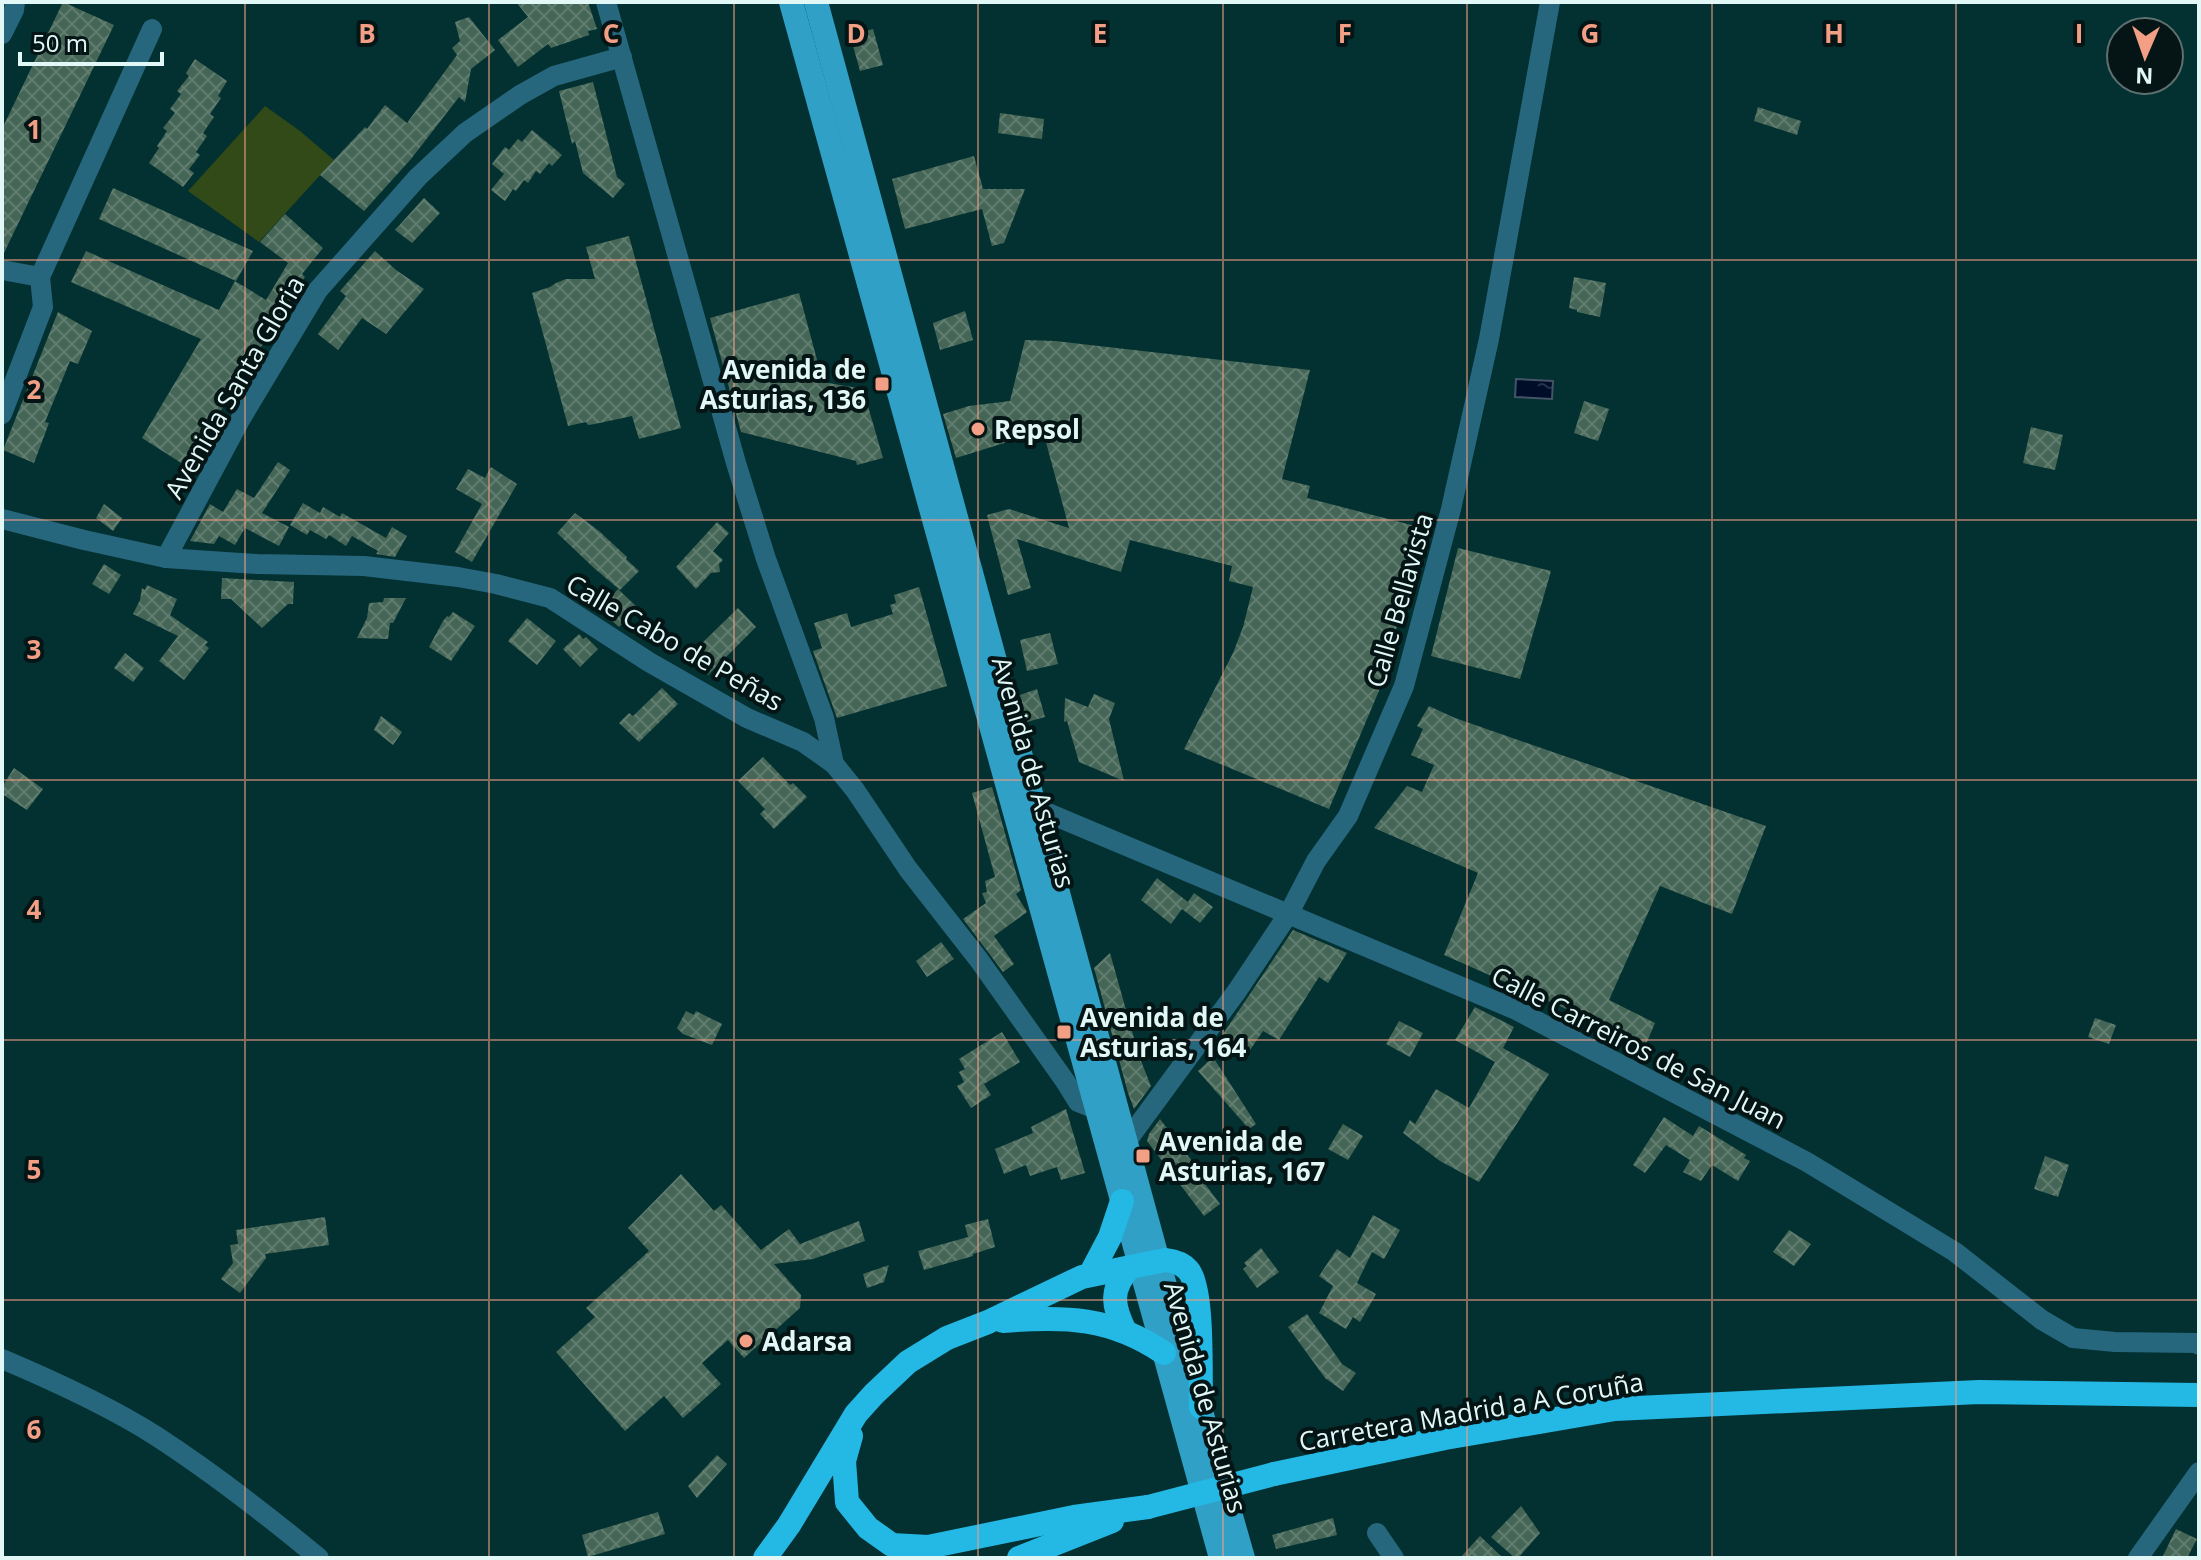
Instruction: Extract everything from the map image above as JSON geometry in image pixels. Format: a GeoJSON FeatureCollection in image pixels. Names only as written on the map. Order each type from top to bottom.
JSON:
{"type":"FeatureCollection","features":[{"type":"Feature","properties":{"kind":"highway"},"geometry":{"type":"LineString","coordinates":[[1091,1273],[1110,1237],[1122,1201]]}},
{"type":"Feature","properties":{"kind":"highway"},"geometry":{"type":"LineString","coordinates":[[765,1558],[789,1525],[856,1414],[889,1379],[947,1338],[1091,1273],[1170,1261],[1187,1268],[1194,1281],[1198,1311],[1201,1407]]}},
{"type":"Feature","properties":{"kind":"highway"},"geometry":{"type":"LineString","coordinates":[[1125,1331],[1117,1313],[1116,1285],[1142,1264]]}},
{"type":"Feature","properties":{"kind":"highway"},"geometry":{"type":"LineString","coordinates":[[988,1322],[1063,1318],[1087,1321],[1141,1337],[1164,1353]]}},
{"type":"Feature","properties":{"kind":"highway","name":"Carretera Madrid a A Coruña"},"geometry":{"type":"LineString","coordinates":[[955,1558],[1274,1474],[1445,1438],[1615,1409],[1979,1392],[2198,1395]]}},
{"type":"Feature","properties":{"kind":"highway"},"geometry":{"type":"LineString","coordinates":[[856,1414],[844,1461],[847,1502],[868,1528],[892,1545],[928,1547],[1074,1517],[1148,1507]]}},
{"type":"Feature","properties":{"kind":"highway"},"geometry":{"type":"LineString","coordinates":[[1019,1558],[1148,1507]]}},
{"type":"Feature","properties":{"kind":"main road","name":"Avenida de Asturias"},"geometry":{"type":"LineString","coordinates":[[791,2],[1221,1558]]}},
{"type":"Feature","properties":{"kind":"main road","name":"Avenida de Asturias"},"geometry":{"type":"LineString","coordinates":[[816,2],[1126,1142],[1142,1264]]}},
{"type":"Feature","properties":{"kind":"main road","name":"Avenida de Asturias"},"geometry":{"type":"LineString","coordinates":[[1201,1407],[1243,1558]]}},
{"type":"Feature","properties":{"kind":"street"},"geometry":{"type":"LineString","coordinates":[[2,34],[15,2]]}},
{"type":"Feature","properties":{"kind":"street"},"geometry":{"type":"LineString","coordinates":[[606,2],[736,463],[766,559],[824,718],[834,764]]}},
{"type":"Feature","properties":{"kind":"street","name":"Calle Bellavista"},"geometry":{"type":"LineString","coordinates":[[1126,1142],[1237,991],[1289,913],[1316,861],[1348,816],[1404,686],[1451,509],[1489,339],[1550,2]]}},
{"type":"Feature","properties":{"kind":"street"},"geometry":{"type":"LineString","coordinates":[[2,414],[43,307],[40,277],[152,29]]}},
{"type":"Feature","properties":{"kind":"street","name":"Avenida Santa Gloria"},"geometry":{"type":"LineString","coordinates":[[166,558],[240,420],[318,290],[418,177],[465,133],[520,95],[554,76],[622,57]]}},
{"type":"Feature","properties":{"kind":"street"},"geometry":{"type":"LineString","coordinates":[[2,270],[40,277]]}},
{"type":"Feature","properties":{"kind":"street","name":"Calle Cabo de Peñas"},"geometry":{"type":"LineString","coordinates":[[2,519],[166,558],[364,566],[458,577],[550,598],[649,662],[747,718],[803,742],[834,764],[917,881],[979,960],[1078,1102],[1098,1110]]}},
{"type":"Feature","properties":{"kind":"street","name":"Calle Carreiros de San Juan"},"geometry":{"type":"LineString","coordinates":[[1036,808],[1514,1009],[1807,1162],[1955,1252],[2042,1320],[2073,1338],[2199,1345]]}},
{"type":"Feature","properties":{"kind":"street"},"geometry":{"type":"LineString","coordinates":[[2,1359],[56,1381],[156,1436],[265,1513],[319,1558]]}},
{"type":"Feature","properties":{"kind":"street"},"geometry":{"type":"LineString","coordinates":[[2138,1558],[2199,1472]]}},
{"type":"Feature","properties":{"kind":"street"},"geometry":{"type":"LineString","coordinates":[[1377,1533],[1394,1558]]}},
{"type":"Feature","properties":{"kind":"green space"},"geometry":{"type":"Polygon","coordinates":[[[265,106],[334,160],[259,242],[188,191],[265,106]]]}},
{"type":"Feature","properties":{"kind":"water"},"geometry":{"type":"Polygon","coordinates":[[[1516,379],[1553,381],[1552,399],[1515,397],[1516,379]]]}},
{"type":"Feature","properties":{"kind":"building"},"geometry":{"type":"Polygon","coordinates":[[[63,2],[114,25],[2,257],[2,129],[63,2]]]}},
{"type":"Feature","properties":{"kind":"building"},"geometry":{"type":"Polygon","coordinates":[[[516,2],[588,2],[597,29],[588,31],[589,35],[551,48],[548,44],[518,67],[498,40],[528,17],[516,2]]]}},
{"type":"Feature","properties":{"kind":"building"},"geometry":{"type":"Polygon","coordinates":[[[469,17],[495,50],[471,69],[465,102],[459,97],[411,159],[364,211],[320,175],[365,127],[367,129],[385,105],[407,123],[457,55],[452,48],[460,41],[455,22],[469,17]]]}},
{"type":"Feature","properties":{"kind":"building"},"geometry":{"type":"Polygon","coordinates":[[[873,29],[883,65],[860,71],[850,35],[873,29]]]}},
{"type":"Feature","properties":{"kind":"building"},"geometry":{"type":"Polygon","coordinates":[[[195,59],[227,81],[218,96],[221,98],[210,114],[214,117],[203,133],[207,136],[196,152],[200,155],[189,169],[194,173],[183,187],[149,163],[167,131],[163,128],[175,113],[170,109],[181,94],[177,91],[189,76],[186,73],[195,59]]]}},
{"type":"Feature","properties":{"kind":"building"},"geometry":{"type":"Polygon","coordinates":[[[593,82],[617,177],[625,184],[613,198],[583,173],[575,141],[572,144],[559,91],[593,82]]]}},
{"type":"Feature","properties":{"kind":"building"},"geometry":{"type":"Polygon","coordinates":[[[1758,107],[1801,121],[1797,135],[1754,121],[1758,107]]]}},
{"type":"Feature","properties":{"kind":"building"},"geometry":{"type":"Polygon","coordinates":[[[1000,113],[1044,119],[1042,139],[998,133],[1000,113]]]}},
{"type":"Feature","properties":{"kind":"building"},"geometry":{"type":"Polygon","coordinates":[[[532,130],[562,155],[552,166],[549,163],[540,174],[536,171],[528,183],[524,180],[505,201],[491,190],[504,174],[492,164],[505,147],[509,150],[518,139],[522,142],[532,130]]]}},
{"type":"Feature","properties":{"kind":"building"},"geometry":{"type":"Polygon","coordinates":[[[974,156],[983,189],[1025,189],[1004,243],[992,246],[982,209],[905,229],[892,179],[974,156]]]}},
{"type":"Feature","properties":{"kind":"building"},"geometry":{"type":"Polygon","coordinates":[[[113,188],[253,251],[236,281],[99,219],[113,188]]]}},
{"type":"Feature","properties":{"kind":"building"},"geometry":{"type":"Polygon","coordinates":[[[424,198],[440,213],[412,243],[395,230],[424,198]]]}},
{"type":"Feature","properties":{"kind":"building"},"geometry":{"type":"Polygon","coordinates":[[[285,214],[323,248],[302,274],[305,277],[186,466],[142,438],[201,339],[71,282],[86,251],[219,310],[235,281],[266,300],[288,263],[260,242],[285,214]]]}},
{"type":"Feature","properties":{"kind":"building"},"geometry":{"type":"Polygon","coordinates":[[[629,236],[681,428],[639,439],[632,416],[568,426],[532,293],[566,279],[595,279],[586,247],[629,236]]]}},
{"type":"Feature","properties":{"kind":"building"},"geometry":{"type":"Polygon","coordinates":[[[375,251],[424,289],[386,334],[362,318],[338,350],[318,334],[346,296],[340,291],[375,251]]]}},
{"type":"Feature","properties":{"kind":"building"},"geometry":{"type":"Polygon","coordinates":[[[1574,277],[1606,283],[1600,317],[1569,308],[1574,277]]]}},
{"type":"Feature","properties":{"kind":"building"},"geometry":{"type":"Polygon","coordinates":[[[799,293],[823,382],[863,389],[883,458],[857,465],[856,461],[741,432],[710,318],[799,293]]]}},
{"type":"Feature","properties":{"kind":"building"},"geometry":{"type":"Polygon","coordinates":[[[965,311],[973,340],[940,350],[933,323],[965,311]]]}},
{"type":"Feature","properties":{"kind":"building"},"geometry":{"type":"Polygon","coordinates":[[[58,312],[92,331],[78,364],[70,361],[45,422],[49,423],[34,463],[3,450],[58,312]]]}},
{"type":"Feature","properties":{"kind":"building"},"geometry":{"type":"Polygon","coordinates":[[[1025,340],[1310,370],[1282,479],[1310,486],[1307,498],[1423,528],[1381,686],[1329,809],[1184,749],[1243,627],[1253,587],[1229,581],[1232,566],[1130,540],[1121,572],[1017,539],[1031,588],[1008,595],[987,515],[1009,509],[1069,528],[1043,431],[956,458],[943,414],[969,406],[1010,401],[1025,340]]]}},
{"type":"Feature","properties":{"kind":"building"},"geometry":{"type":"Polygon","coordinates":[[[1584,401],[1609,409],[1598,441],[1574,433],[1584,401]]]}},
{"type":"Feature","properties":{"kind":"building"},"geometry":{"type":"Polygon","coordinates":[[[2031,427],[2063,435],[2055,470],[2023,463],[2031,427]]]}},
{"type":"Feature","properties":{"kind":"building"},"geometry":{"type":"Polygon","coordinates":[[[278,462],[290,470],[262,513],[289,527],[279,546],[245,528],[235,545],[219,536],[214,544],[190,541],[210,504],[223,512],[237,489],[254,498],[278,462]]]}},
{"type":"Feature","properties":{"kind":"building"},"geometry":{"type":"Polygon","coordinates":[[[491,467],[517,484],[472,562],[455,552],[482,504],[456,489],[468,469],[485,478],[491,467]]]}},
{"type":"Feature","properties":{"kind":"building"},"geometry":{"type":"Polygon","coordinates":[[[303,503],[320,513],[323,507],[340,517],[342,513],[386,538],[392,527],[407,536],[395,557],[376,554],[378,551],[352,536],[346,546],[329,535],[326,539],[310,530],[307,535],[290,525],[303,503]]]}},
{"type":"Feature","properties":{"kind":"building"},"geometry":{"type":"Polygon","coordinates":[[[104,504],[122,518],[113,531],[96,518],[104,504]]]}},
{"type":"Feature","properties":{"kind":"building"},"geometry":{"type":"Polygon","coordinates":[[[575,513],[599,531],[639,571],[620,590],[557,533],[575,513]]]}},
{"type":"Feature","properties":{"kind":"building"},"geometry":{"type":"Polygon","coordinates":[[[717,522],[729,533],[713,551],[723,560],[719,564],[720,572],[711,573],[696,589],[676,567],[717,522]]]}},
{"type":"Feature","properties":{"kind":"building"},"geometry":{"type":"Polygon","coordinates":[[[1458,548],[1551,571],[1520,679],[1431,656],[1458,548]]]}},
{"type":"Feature","properties":{"kind":"building"},"geometry":{"type":"Polygon","coordinates":[[[104,564],[121,575],[109,594],[92,584],[104,564]]]}},
{"type":"Feature","properties":{"kind":"building"},"geometry":{"type":"Polygon","coordinates":[[[222,578],[294,582],[293,604],[288,604],[262,628],[231,599],[221,599],[222,578]]]}},
{"type":"Feature","properties":{"kind":"building"},"geometry":{"type":"Polygon","coordinates":[[[147,585],[177,599],[170,615],[208,642],[205,645],[209,648],[184,680],[159,661],[178,636],[133,614],[142,588],[145,590],[147,585]]]}},
{"type":"Feature","properties":{"kind":"building"},"geometry":{"type":"Polygon","coordinates":[[[919,587],[947,686],[837,718],[813,651],[822,648],[814,623],[847,613],[851,627],[893,614],[890,605],[896,603],[894,595],[919,587]]]}},
{"type":"Feature","properties":{"kind":"building"},"geometry":{"type":"Polygon","coordinates":[[[618,589],[638,608],[619,627],[600,610],[618,589]]]}},
{"type":"Feature","properties":{"kind":"building"},"geometry":{"type":"Polygon","coordinates":[[[384,598],[406,598],[393,623],[390,623],[388,639],[357,638],[367,618],[369,603],[383,602],[384,598]]]}},
{"type":"Feature","properties":{"kind":"building"},"geometry":{"type":"Polygon","coordinates":[[[738,608],[756,627],[708,675],[689,656],[738,608]]]}},
{"type":"Feature","properties":{"kind":"building"},"geometry":{"type":"Polygon","coordinates":[[[453,612],[475,626],[451,661],[429,647],[443,621],[453,612]]]}},
{"type":"Feature","properties":{"kind":"building"},"geometry":{"type":"Polygon","coordinates":[[[527,618],[556,641],[537,665],[508,641],[527,618]]]}},
{"type":"Feature","properties":{"kind":"building"},"geometry":{"type":"Polygon","coordinates":[[[1050,633],[1058,664],[1027,671],[1020,640],[1050,633]]]}},
{"type":"Feature","properties":{"kind":"building"},"geometry":{"type":"Polygon","coordinates":[[[579,634],[598,649],[580,667],[563,649],[579,634]]]}},
{"type":"Feature","properties":{"kind":"building"},"geometry":{"type":"Polygon","coordinates":[[[125,653],[144,668],[133,682],[114,668],[125,653]]]}},
{"type":"Feature","properties":{"kind":"building"},"geometry":{"type":"Polygon","coordinates":[[[662,688],[678,704],[639,742],[619,723],[629,713],[633,716],[662,688]]]}},
{"type":"Feature","properties":{"kind":"building"},"geometry":{"type":"Polygon","coordinates":[[[1037,689],[1045,717],[1027,722],[1020,695],[1037,689]]]}},
{"type":"Feature","properties":{"kind":"building"},"geometry":{"type":"Polygon","coordinates":[[[1094,694],[1115,703],[1109,719],[1124,781],[1079,762],[1067,721],[1064,722],[1065,698],[1088,707],[1094,694]]]}},
{"type":"Feature","properties":{"kind":"building"},"geometry":{"type":"Polygon","coordinates":[[[1429,706],[1455,718],[1766,826],[1732,914],[1660,886],[1609,1000],[1655,1023],[1644,1049],[1598,1023],[1444,955],[1478,873],[1374,828],[1407,786],[1422,792],[1434,765],[1411,755],[1423,729],[1417,726],[1429,706]]]}},
{"type":"Feature","properties":{"kind":"building"},"geometry":{"type":"Polygon","coordinates":[[[381,716],[402,732],[393,745],[374,730],[381,716]]]}},
{"type":"Feature","properties":{"kind":"building"},"geometry":{"type":"Polygon","coordinates":[[[763,757],[790,785],[793,783],[807,797],[774,829],[760,814],[765,809],[738,781],[763,757]]]}},
{"type":"Feature","properties":{"kind":"building"},"geometry":{"type":"Polygon","coordinates":[[[14,768],[43,789],[27,810],[2,794],[2,787],[14,768]]]}},
{"type":"Feature","properties":{"kind":"building"},"geometry":{"type":"Polygon","coordinates":[[[992,787],[1021,890],[1016,894],[1027,912],[994,936],[1014,964],[1003,972],[963,919],[986,903],[982,893],[987,892],[985,881],[995,877],[972,793],[992,787]]]}},
{"type":"Feature","properties":{"kind":"building"},"geometry":{"type":"Polygon","coordinates":[[[1157,878],[1188,902],[1194,893],[1213,907],[1200,923],[1182,909],[1171,924],[1141,900],[1157,878]]]}},
{"type":"Feature","properties":{"kind":"building"},"geometry":{"type":"Polygon","coordinates":[[[1293,930],[1347,953],[1328,983],[1319,977],[1279,1040],[1263,1031],[1246,1056],[1223,1040],[1223,1034],[1293,930]]]}},
{"type":"Feature","properties":{"kind":"building"},"geometry":{"type":"Polygon","coordinates":[[[941,942],[954,959],[927,977],[916,961],[941,942]]]}},
{"type":"Feature","properties":{"kind":"building"},"geometry":{"type":"Polygon","coordinates":[[[1110,953],[1139,1056],[1151,1086],[1134,1109],[1094,968],[1110,953]]]}},
{"type":"Feature","properties":{"kind":"building"},"geometry":{"type":"Polygon","coordinates":[[[1475,1007],[1514,1027],[1503,1048],[1549,1074],[1479,1182],[1440,1161],[1403,1133],[1410,1120],[1415,1124],[1436,1089],[1469,1108],[1495,1062],[1455,1040],[1475,1007]]]}},
{"type":"Feature","properties":{"kind":"building"},"geometry":{"type":"Polygon","coordinates":[[[686,1011],[694,1015],[696,1011],[722,1024],[712,1045],[683,1034],[677,1028],[686,1011]]]}},
{"type":"Feature","properties":{"kind":"building"},"geometry":{"type":"Polygon","coordinates":[[[2095,1018],[2116,1025],[2109,1044],[2088,1037],[2095,1018]]]}},
{"type":"Feature","properties":{"kind":"building"},"geometry":{"type":"Polygon","coordinates":[[[1399,1021],[1423,1033],[1410,1057],[1386,1044],[1399,1021]]]}},
{"type":"Feature","properties":{"kind":"building"},"geometry":{"type":"Polygon","coordinates":[[[1002,1032],[1020,1062],[984,1084],[991,1095],[971,1108],[957,1086],[964,1082],[959,1072],[965,1069],[959,1059],[1002,1032]]]}},
{"type":"Feature","properties":{"kind":"building"},"geometry":{"type":"Polygon","coordinates":[[[1213,1057],[1256,1124],[1249,1129],[1198,1071],[1213,1057]]]}},
{"type":"Feature","properties":{"kind":"building"},"geometry":{"type":"Polygon","coordinates":[[[1066,1109],[1085,1173],[1061,1180],[1057,1167],[1030,1176],[1026,1165],[1004,1174],[995,1149],[1033,1133],[1031,1127],[1066,1109]]]}},
{"type":"Feature","properties":{"kind":"building"},"geometry":{"type":"Polygon","coordinates":[[[1664,1117],[1693,1136],[1699,1126],[1746,1155],[1744,1158],[1750,1161],[1738,1181],[1712,1165],[1701,1181],[1683,1172],[1690,1160],[1666,1145],[1645,1173],[1633,1165],[1664,1117]]]}},
{"type":"Feature","properties":{"kind":"building"},"geometry":{"type":"Polygon","coordinates":[[[1160,1119],[1207,1181],[1205,1184],[1220,1204],[1204,1216],[1147,1141],[1160,1119]]]}},
{"type":"Feature","properties":{"kind":"building"},"geometry":{"type":"Polygon","coordinates":[[[1343,1124],[1363,1136],[1348,1160],[1328,1149],[1343,1124]]]}},
{"type":"Feature","properties":{"kind":"building"},"geometry":{"type":"Polygon","coordinates":[[[2045,1156],[2069,1165],[2058,1197],[2034,1189],[2045,1156]]]}},
{"type":"Feature","properties":{"kind":"building"},"geometry":{"type":"Polygon","coordinates":[[[681,1174],[714,1211],[721,1205],[761,1250],[789,1229],[800,1244],[859,1221],[865,1241],[813,1259],[774,1264],[801,1295],[800,1308],[744,1358],[728,1340],[702,1363],[721,1384],[683,1418],[664,1396],[625,1431],[556,1352],[595,1317],[586,1308],[649,1251],[628,1228],[681,1174]]]}},
{"type":"Feature","properties":{"kind":"building"},"geometry":{"type":"Polygon","coordinates":[[[1373,1215],[1400,1230],[1384,1259],[1372,1252],[1357,1283],[1376,1294],[1360,1322],[1353,1317],[1346,1329],[1319,1313],[1333,1286],[1319,1276],[1337,1249],[1350,1258],[1373,1215]]]}},
{"type":"Feature","properties":{"kind":"building"},"geometry":{"type":"Polygon","coordinates":[[[325,1217],[329,1245],[265,1254],[266,1258],[240,1293],[221,1279],[233,1263],[230,1245],[238,1244],[236,1230],[325,1217]]]}},
{"type":"Feature","properties":{"kind":"building"},"geometry":{"type":"Polygon","coordinates":[[[988,1219],[995,1247],[924,1270],[918,1251],[968,1237],[965,1225],[988,1219]]]}},
{"type":"Feature","properties":{"kind":"building"},"geometry":{"type":"Polygon","coordinates":[[[1789,1230],[1811,1244],[1794,1266],[1773,1252],[1789,1230]]]}},
{"type":"Feature","properties":{"kind":"building"},"geometry":{"type":"Polygon","coordinates":[[[1261,1248],[1279,1272],[1257,1288],[1243,1269],[1247,1266],[1244,1263],[1261,1248]]]}},
{"type":"Feature","properties":{"kind":"building"},"geometry":{"type":"Polygon","coordinates":[[[889,1265],[884,1282],[867,1288],[863,1274],[889,1265]]]}},
{"type":"Feature","properties":{"kind":"building"},"geometry":{"type":"Polygon","coordinates":[[[1307,1314],[1342,1364],[1356,1373],[1343,1391],[1325,1378],[1288,1327],[1307,1314]]]}},
{"type":"Feature","properties":{"kind":"building"},"geometry":{"type":"Polygon","coordinates":[[[717,1455],[727,1464],[697,1498],[688,1486],[717,1455]]]}},
{"type":"Feature","properties":{"kind":"building"},"geometry":{"type":"Polygon","coordinates":[[[1521,1506],[1540,1533],[1515,1558],[1491,1537],[1521,1506]]]}},
{"type":"Feature","properties":{"kind":"building"},"geometry":{"type":"Polygon","coordinates":[[[658,1512],[665,1534],[588,1557],[582,1535],[658,1512]]]}},
{"type":"Feature","properties":{"kind":"building"},"geometry":{"type":"Polygon","coordinates":[[[1333,1518],[1337,1535],[1276,1549],[1272,1535],[1333,1518]]]}},
{"type":"Feature","properties":{"kind":"building"},"geometry":{"type":"Polygon","coordinates":[[[2176,1529],[2197,1539],[2187,1558],[2162,1558],[2176,1529]]]}},
{"type":"Feature","properties":{"kind":"building"},"geometry":{"type":"Polygon","coordinates":[[[1480,1536],[1503,1558],[1460,1558],[1480,1536]]]}},
{"type":"Feature","properties":{"kind":"place","name":"Avenida de Asturias, 136"},"geometry":{"type":"Point","coordinates":[882,384]}},
{"type":"Feature","properties":{"kind":"place","name":"Repsol"},"geometry":{"type":"Point","coordinates":[978,429]}},
{"type":"Feature","properties":{"kind":"place","name":"Avenida de Asturias, 164"},"geometry":{"type":"Point","coordinates":[1064,1032]}},
{"type":"Feature","properties":{"kind":"place","name":"Avenida de Asturias, 167"},"geometry":{"type":"Point","coordinates":[1143,1156]}},
{"type":"Feature","properties":{"kind":"place","name":"Adarsa"},"geometry":{"type":"Point","coordinates":[746,1341]}}]}
